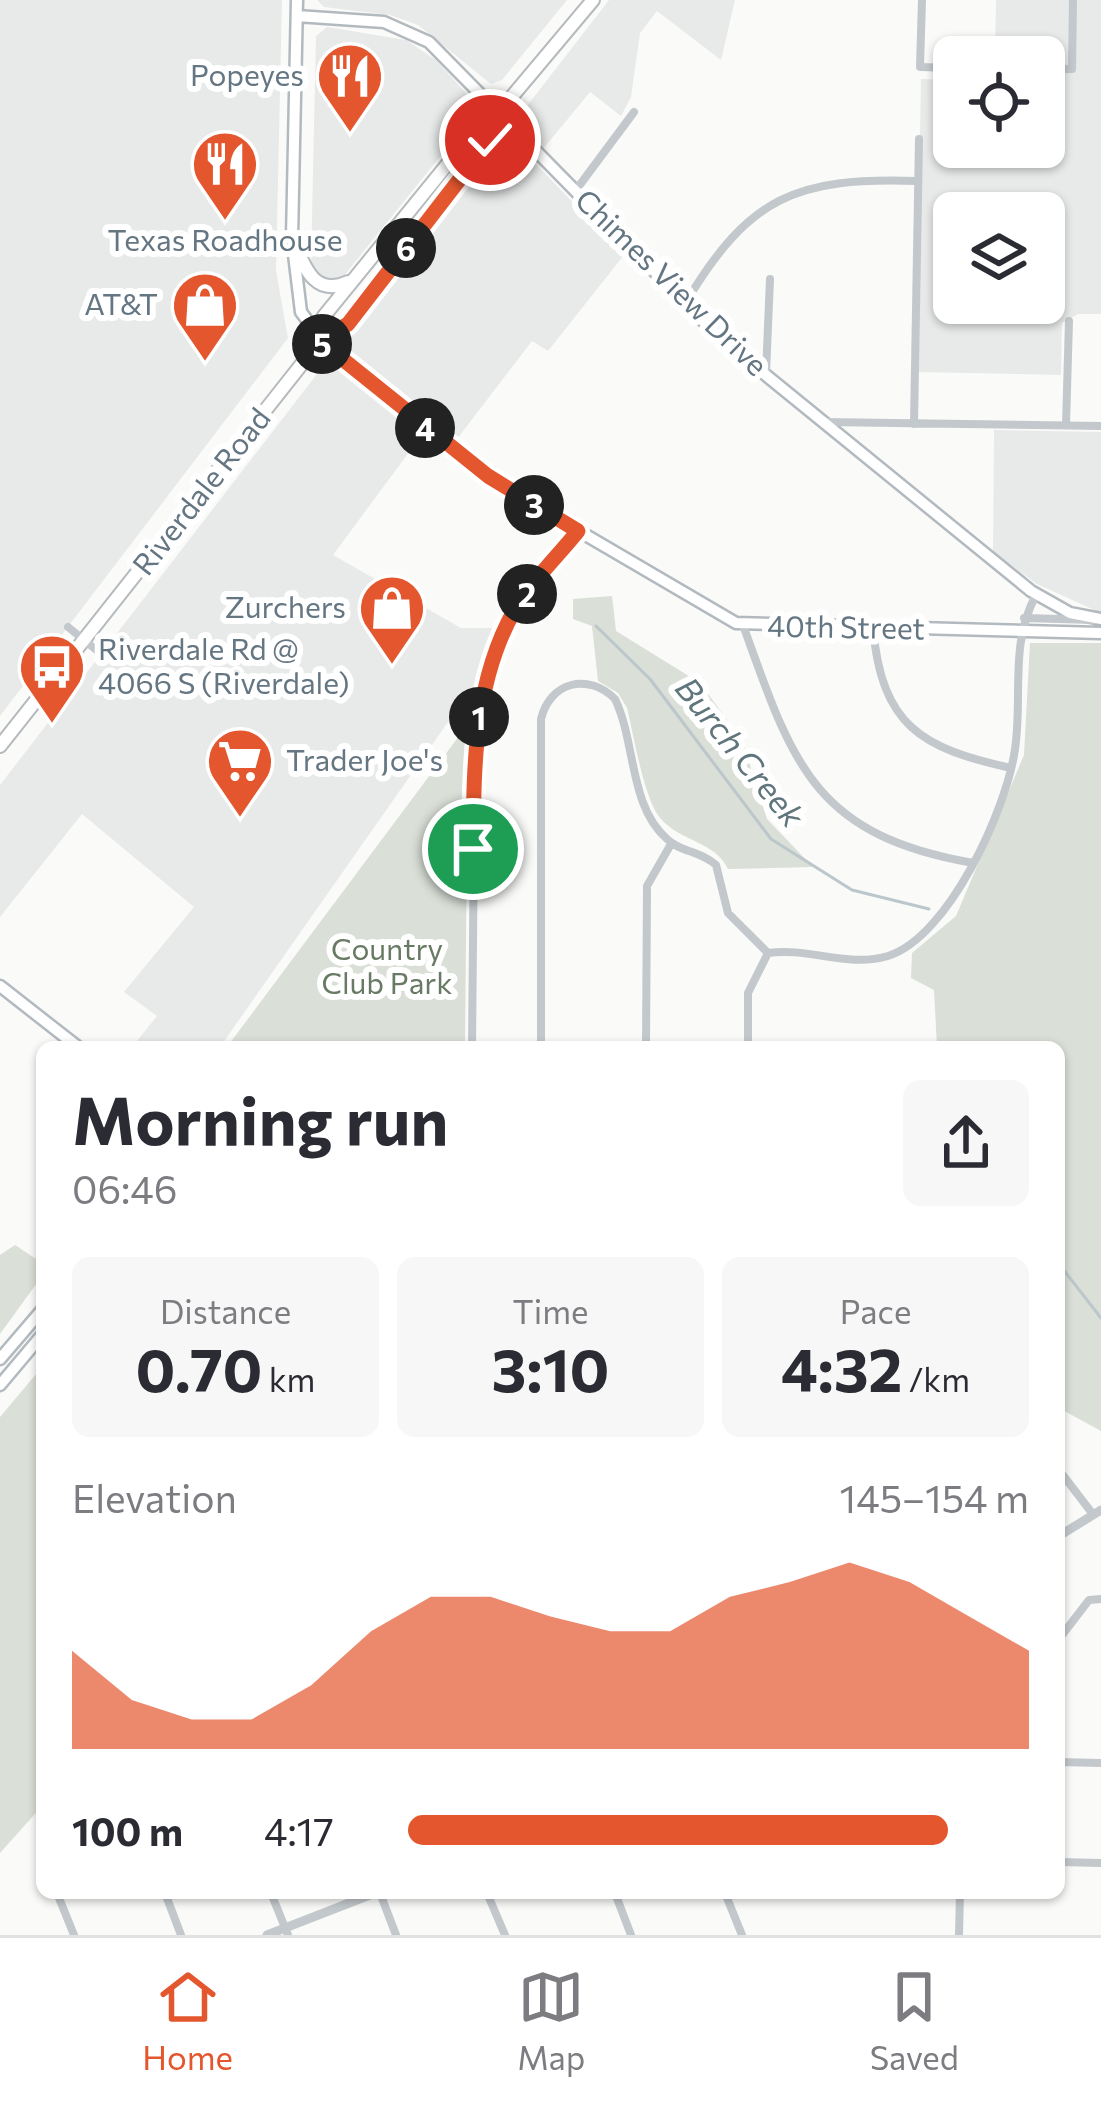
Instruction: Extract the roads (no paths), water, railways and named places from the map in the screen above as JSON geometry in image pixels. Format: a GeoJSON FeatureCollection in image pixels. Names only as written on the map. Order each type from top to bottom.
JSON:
{"type":"FeatureCollection","features":[{"type":"Feature","properties":{"kind":"main road"},"geometry":{"type":"LineString","coordinates":[[297,0],[292,238],[301,312],[320,341]]}},
{"type":"Feature","properties":{"kind":"main road"},"geometry":{"type":"LineString","coordinates":[[320,341],[324,316],[481,123],[499,112],[593,0]]}},
{"type":"Feature","properties":{"kind":"main road","name":"Chimes View Drive"},"geometry":{"type":"LineString","coordinates":[[297,16],[408,30],[436,47],[686,304],[766,376],[1036,595],[1070,613],[1101,620]]}},
{"type":"Feature","properties":{"kind":"main road"},"geometry":{"type":"LineString","coordinates":[[320,341],[348,324],[494,135],[499,112]]}},
{"type":"Feature","properties":{"kind":"main road"},"geometry":{"type":"LineString","coordinates":[[292,238],[319,285],[333,288],[355,279]]}},
{"type":"Feature","properties":{"kind":"main road","name":"Riverdale Road"},"geometry":{"type":"LineString","coordinates":[[0,746],[320,341]]}},
{"type":"Feature","properties":{"kind":"main road","name":"40th Street"},"geometry":{"type":"LineString","coordinates":[[320,341],[488,476],[707,610],[743,625],[1022,624],[1101,633]]}},
{"type":"Feature","properties":{"kind":"main road"},"geometry":{"type":"LineString","coordinates":[[0,986],[71,1041]]}},
{"type":"Feature","properties":{"kind":"main road"},"geometry":{"type":"LineString","coordinates":[[0,1360],[36,1317]]}},
{"type":"Feature","properties":{"kind":"main road"},"geometry":{"type":"LineString","coordinates":[[0,1385],[36,1342]]}},
{"type":"Feature","properties":{"kind":"street"},"geometry":{"type":"LineString","coordinates":[[922,0],[920,67],[933,67]]}},
{"type":"Feature","properties":{"kind":"street"},"geometry":{"type":"LineString","coordinates":[[1065,69],[1072,69],[1073,0]]}},
{"type":"Feature","properties":{"kind":"street"},"geometry":{"type":"LineString","coordinates":[[576,190],[634,112]]}},
{"type":"Feature","properties":{"kind":"street"},"geometry":{"type":"LineString","coordinates":[[914,424],[919,139]]}},
{"type":"Feature","properties":{"kind":"street"},"geometry":{"type":"LineString","coordinates":[[686,304],[722,248],[766,207],[823,183],[916,181]]}},
{"type":"Feature","properties":{"kind":"street"},"geometry":{"type":"LineString","coordinates":[[766,376],[770,278]]}},
{"type":"Feature","properties":{"kind":"street"},"geometry":{"type":"LineString","coordinates":[[1066,425],[1069,321]]}},
{"type":"Feature","properties":{"kind":"street"},"geometry":{"type":"LineString","coordinates":[[823,422],[1101,426]]}},
{"type":"Feature","properties":{"kind":"street"},"geometry":{"type":"LineString","coordinates":[[472,1041],[475,733],[514,609],[578,531]]}},
{"type":"Feature","properties":{"kind":"street"},"geometry":{"type":"LineString","coordinates":[[768,952],[793,949],[862,960],[906,947],[942,915],[973,863],[1011,768],[1022,624],[1036,595]]}},
{"type":"Feature","properties":{"kind":"street","name":"40th Street"},"geometry":{"type":"LineString","coordinates":[[1022,624],[1101,620]]}},
{"type":"Feature","properties":{"kind":"street"},"geometry":{"type":"LineString","coordinates":[[743,625],[793,754],[815,786],[866,832],[918,854],[973,863]]}},
{"type":"Feature","properties":{"kind":"street"},"geometry":{"type":"LineString","coordinates":[[68,627],[89,634],[105,656]]}},
{"type":"Feature","properties":{"kind":"street"},"geometry":{"type":"LineString","coordinates":[[873,628],[881,684],[909,728],[957,756],[1011,768]]}},
{"type":"Feature","properties":{"kind":"street"},"geometry":{"type":"LineString","coordinates":[[542,1041],[541,719],[557,690],[582,683],[605,689],[615,699],[648,819],[671,844],[695,850],[716,865],[728,913],[768,952]]}},
{"type":"Feature","properties":{"kind":"street"},"geometry":{"type":"LineString","coordinates":[[646,1041],[647,886],[671,844]]}},
{"type":"Feature","properties":{"kind":"street"},"geometry":{"type":"LineString","coordinates":[[748,1041],[748,993],[768,952]]}},
{"type":"Feature","properties":{"kind":"street"},"geometry":{"type":"LineString","coordinates":[[1065,1476],[1097,1511],[1065,1532]]}},
{"type":"Feature","properties":{"kind":"street"},"geometry":{"type":"LineString","coordinates":[[1065,1619],[1089,1600],[1101,1599]]}},
{"type":"Feature","properties":{"kind":"street"},"geometry":{"type":"LineString","coordinates":[[1065,1762],[1101,1763]]}},
{"type":"Feature","properties":{"kind":"street"},"geometry":{"type":"LineString","coordinates":[[1065,1862],[1101,1862]]}},
{"type":"Feature","properties":{"kind":"street"},"geometry":{"type":"LineString","coordinates":[[60,1899],[74,1935]]}},
{"type":"Feature","properties":{"kind":"street"},"geometry":{"type":"LineString","coordinates":[[167,1899],[181,1935]]}},
{"type":"Feature","properties":{"kind":"street"},"geometry":{"type":"LineString","coordinates":[[273,1899],[286,1931]]}},
{"type":"Feature","properties":{"kind":"street"},"geometry":{"type":"LineString","coordinates":[[267,1935],[363,1899]]}},
{"type":"Feature","properties":{"kind":"street"},"geometry":{"type":"LineString","coordinates":[[380,1899],[396,1935]]}},
{"type":"Feature","properties":{"kind":"street"},"geometry":{"type":"LineString","coordinates":[[490,1899],[505,1935]]}},
{"type":"Feature","properties":{"kind":"street"},"geometry":{"type":"LineString","coordinates":[[617,1899],[631,1935]]}},
{"type":"Feature","properties":{"kind":"street"},"geometry":{"type":"LineString","coordinates":[[727,1899],[742,1935]]}},
{"type":"Feature","properties":{"kind":"street"},"geometry":{"type":"LineString","coordinates":[[959,1935],[961,1899]]}},
{"type":"Feature","properties":{"kind":"waterway","name":"Burch Creek"},"geometry":{"type":"LineString","coordinates":[[596,626],[650,679],[771,839],[852,890],[929,909]]}},
{"type":"Feature","properties":{"kind":"waterway","name":"Burch Creek"},"geometry":{"type":"LineString","coordinates":[[1065,1272],[1101,1318]]}},
{"type":"Feature","properties":{"kind":"place","name":"Popeyes"},"geometry":{"type":"Point","coordinates":[350,135]}},
{"type":"Feature","properties":{"kind":"place","name":"Texas Roadhouse"},"geometry":{"type":"Point","coordinates":[225,223]}},
{"type":"Feature","properties":{"kind":"place","name":"AT&T"},"geometry":{"type":"Point","coordinates":[205,364]}},
{"type":"Feature","properties":{"kind":"place","name":"Zurchers"},"geometry":{"type":"Point","coordinates":[392,667]}},
{"type":"Feature","properties":{"kind":"place","name":"Riverdale Rd @ 4066 S (Riverdale)"},"geometry":{"type":"Point","coordinates":[52,726]}},
{"type":"Feature","properties":{"kind":"place","name":"Trader Joe's"},"geometry":{"type":"Point","coordinates":[240,820]}},
{"type":"Feature","properties":{"kind":"park label","name":"Country Club Park"},"geometry":{"type":"Point","coordinates":[387,967]}}]}
